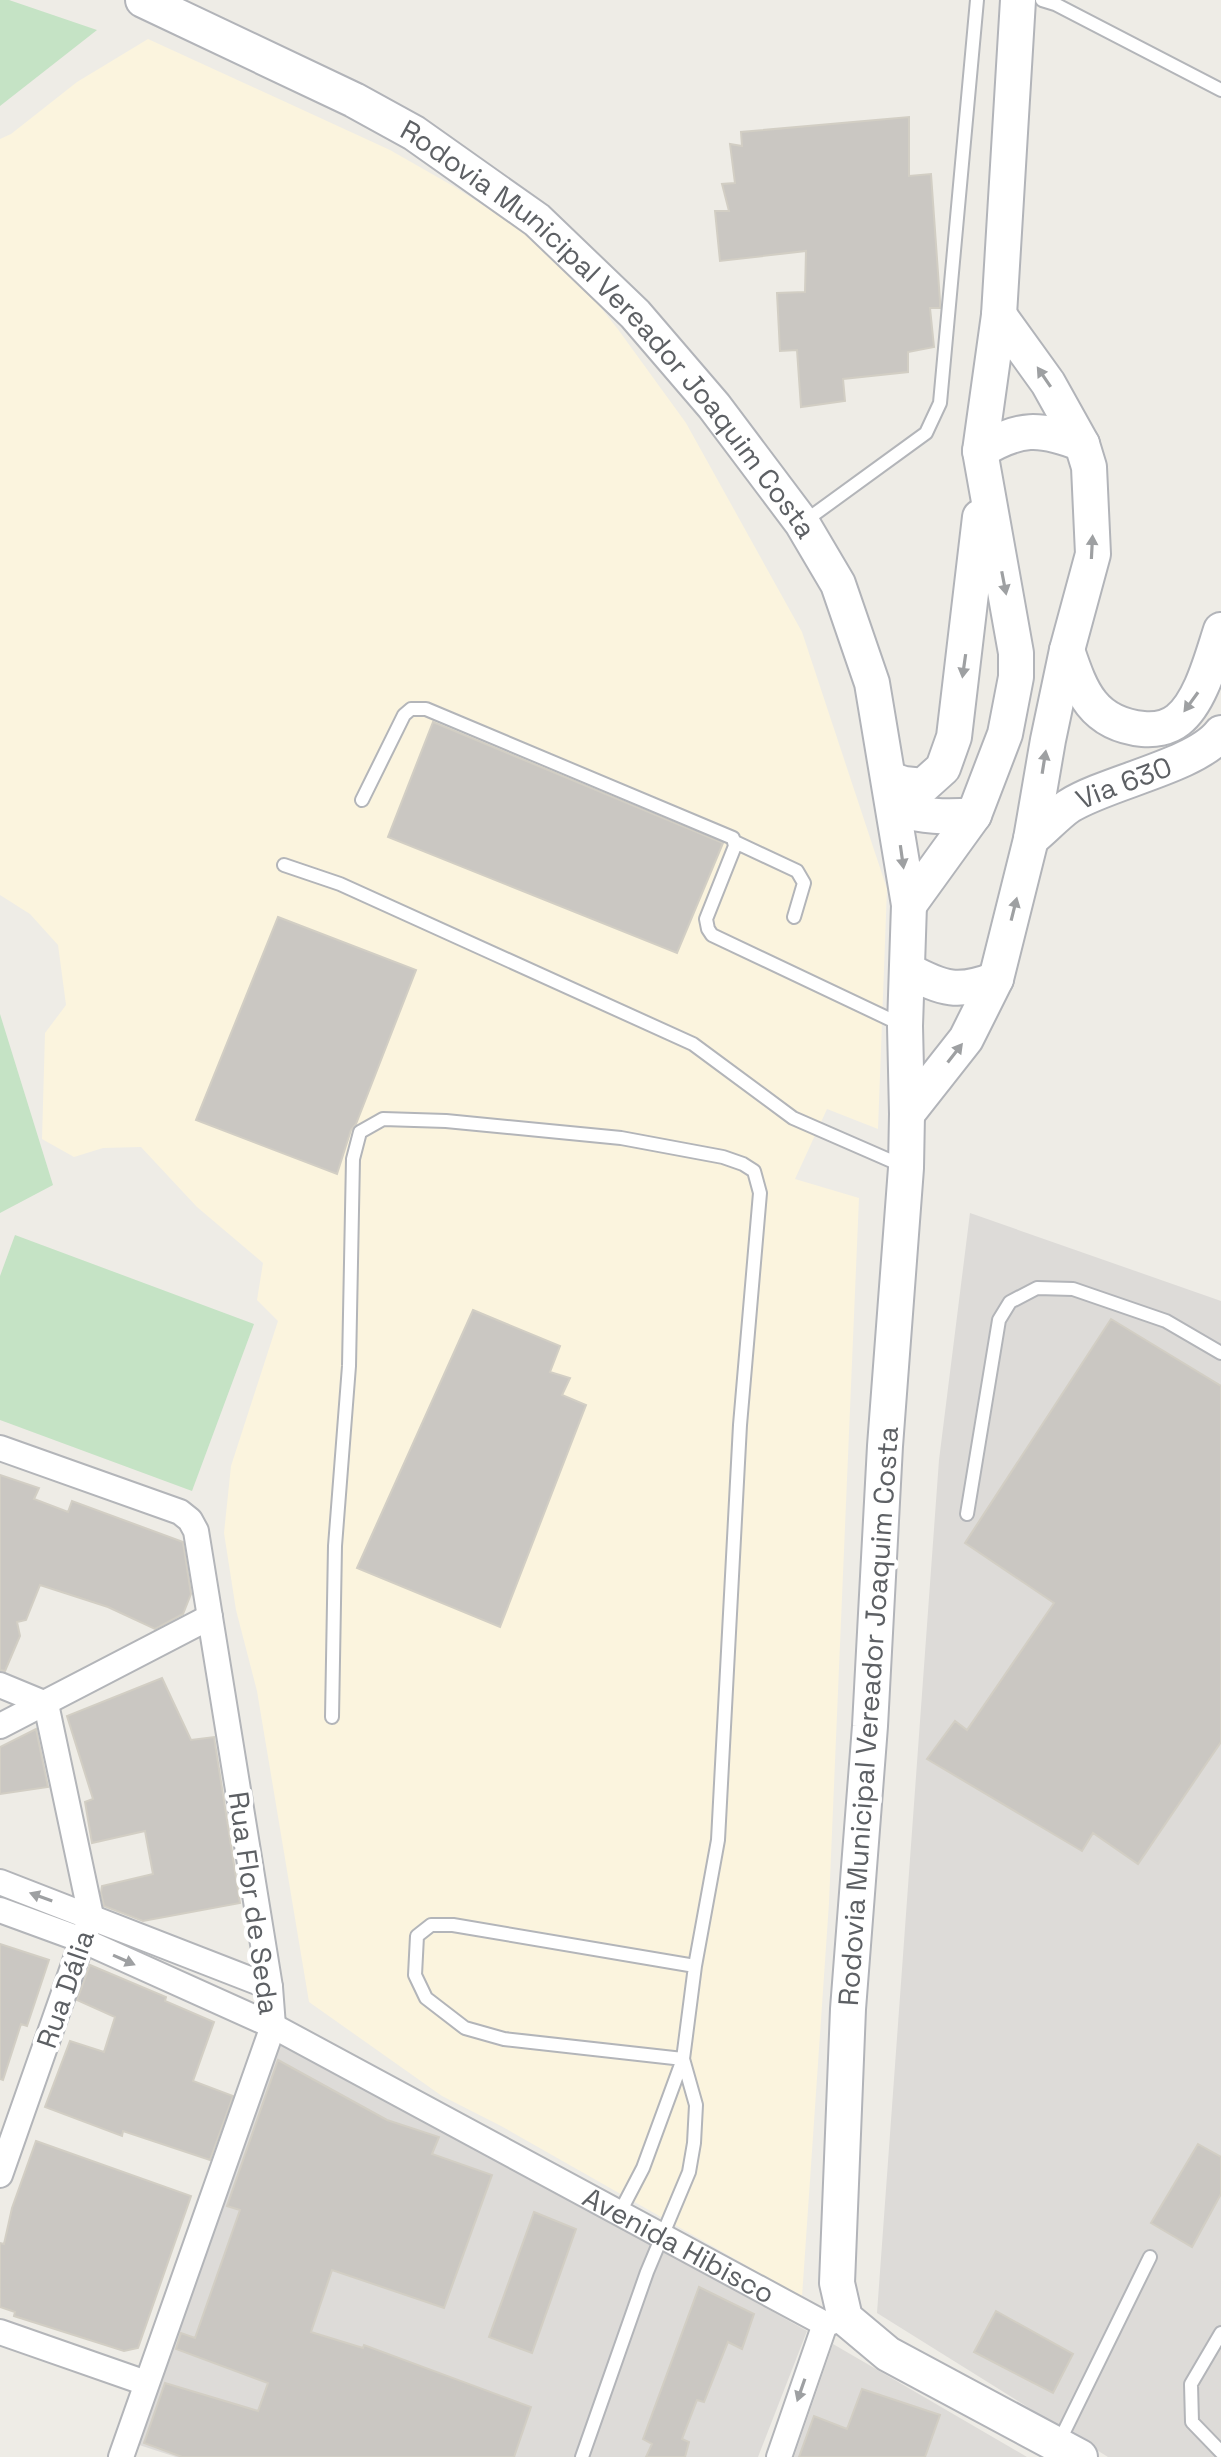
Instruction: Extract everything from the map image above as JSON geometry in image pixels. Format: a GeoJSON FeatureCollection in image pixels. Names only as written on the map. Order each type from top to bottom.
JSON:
{"type":"FeatureCollection","features":[{"type":"Feature","properties":{"kind":"main road","name":"Rodovia Municipal Vereador Joaquim Costa"},"geometry":{"type":"LineString","coordinates":[[143,0],[354,100],[414,133],[537,220],[635,314],[665,348],[714,406],[802,523],[838,584],[868,669],[909,905],[905,1026],[906,1168],[886,1430],[870,1726],[848,2009],[835,2321]]}},
{"type":"Feature","properties":{"kind":"main road"},"geometry":{"type":"LineString","coordinates":[[974,815],[948,818],[925,816],[892,794],[904,784],[923,786],[943,768],[954,737],[999,315],[1018,0]]}},
{"type":"Feature","properties":{"kind":"main road"},"geometry":{"type":"LineString","coordinates":[[907,1114],[966,1039],[996,979],[1031,839],[1067,650],[1093,554],[1089,467],[1082,444],[1048,383],[999,315]]}},
{"type":"Feature","properties":{"kind":"main road"},"geometry":{"type":"LineString","coordinates":[[909,905],[974,815],[1005,734],[1016,677],[1016,653],[983,464],[1004,436],[1034,432],[1058,434],[1082,444]]}},
{"type":"Feature","properties":{"kind":"main road","name":"Via 630"},"geometry":{"type":"LineString","coordinates":[[1067,650],[1077,681],[1093,707],[1112,722],[1155,730],[1178,720],[1201,688],[1221,630]]}},
{"type":"Feature","properties":{"kind":"main road","name":"Via 630"},"geometry":{"type":"LineString","coordinates":[[1031,839],[1069,806],[1169,765],[1215,741],[1221,733]]}},
{"type":"Feature","properties":{"kind":"main road"},"geometry":{"type":"LineString","coordinates":[[909,971],[950,989],[973,989],[996,979]]}},
{"type":"Feature","properties":{"kind":"main road","name":"Avenida Hibisco"},"geometry":{"type":"LineString","coordinates":[[835,2321],[888,2354],[1069,2451]]}},
{"type":"Feature","properties":{"kind":"street","name":"Rua Flor de Seda"},"geometry":{"type":"LineString","coordinates":[[0,1448],[180,1512],[190,1520],[196,1531],[270,1987],[273,2026],[146,2383],[130,2454]]}},
{"type":"Feature","properties":{"kind":"street"},"geometry":{"type":"LineString","coordinates":[[0,1726],[210,1617]]}},
{"type":"Feature","properties":{"kind":"street"},"geometry":{"type":"LineString","coordinates":[[0,1685],[46,1704]]}},
{"type":"Feature","properties":{"kind":"street","name":"Rua Dália"},"geometry":{"type":"LineString","coordinates":[[0,2175],[91,1916],[46,1704]]}},
{"type":"Feature","properties":{"kind":"street"},"geometry":{"type":"LineString","coordinates":[[0,1882],[270,1987]]}},
{"type":"Feature","properties":{"kind":"street","name":"Avenida Hibisco"},"geometry":{"type":"LineString","coordinates":[[0,1910],[82,1940],[273,2026],[662,2237],[835,2321]]}},
{"type":"Feature","properties":{"kind":"street"},"geometry":{"type":"LineString","coordinates":[[779,2457],[835,2321]]}},
{"type":"Feature","properties":{"kind":"street"},"geometry":{"type":"LineString","coordinates":[[0,2332],[146,2383]]}},
{"type":"Feature","properties":{"kind":"lane"},"geometry":{"type":"LineString","coordinates":[[802,523],[926,433],[940,403],[977,0]]}},
{"type":"Feature","properties":{"kind":"lane"},"geometry":{"type":"LineString","coordinates":[[1042,0],[1221,90]]}},
{"type":"Feature","properties":{"kind":"lane"},"geometry":{"type":"LineString","coordinates":[[362,800],[404,715],[411,709],[426,709],[733,838],[735,842],[797,871],[804,883],[794,917]]}},
{"type":"Feature","properties":{"kind":"lane"},"geometry":{"type":"LineString","coordinates":[[735,842],[706,919],[712,935],[905,1026]]}},
{"type":"Feature","properties":{"kind":"lane"},"geometry":{"type":"LineString","coordinates":[[284,865],[340,884],[693,1044],[793,1118],[906,1168]]}},
{"type":"Feature","properties":{"kind":"lane"},"geometry":{"type":"LineString","coordinates":[[332,1717],[335,1546],[349,1366],[353,1159],[360,1132],[383,1119],[446,1121],[621,1138],[723,1157],[754,1171],[760,1193],[740,1425],[718,1840],[695,1966],[683,2059],[643,2168],[619,2214]]}},
{"type":"Feature","properties":{"kind":"lane"},"geometry":{"type":"LineString","coordinates":[[967,1514],[999,1320],[1010,1302],[1037,1288],[1073,1289],[1166,1321],[1221,1353]]}},
{"type":"Feature","properties":{"kind":"lane"},"geometry":{"type":"LineString","coordinates":[[683,2059],[504,2039],[465,2028],[426,1998],[415,1975],[417,1936],[431,1925],[453,1925],[695,1966]]}},
{"type":"Feature","properties":{"kind":"lane"},"geometry":{"type":"LineString","coordinates":[[582,2457],[662,2237],[689,2172],[696,2105],[683,2059]]}},
{"type":"Feature","properties":{"kind":"lane"},"geometry":{"type":"LineString","coordinates":[[1069,2451],[1150,2257]]}},
{"type":"Feature","properties":{"kind":"lane"},"geometry":{"type":"LineString","coordinates":[[1221,2333],[1191,2384],[1192,2422],[1221,2452]]}},
{"type":"Feature","properties":{"kind":"shaded area"},"geometry":{"type":"Polygon","coordinates":[[[148,39],[390,150],[520,229],[569,268],[686,423],[802,632],[887,889],[878,1129],[827,1109],[795,1179],[859,1198],[829,1903],[802,2297],[501,2126],[442,2096],[309,2002],[257,1691],[236,1610],[224,1533],[231,1466],[278,1321],[257,1300],[263,1263],[197,1207],[141,1147],[103,1148],[74,1157],[42,1139],[45,1033],[66,1005],[58,945],[30,914],[0,895],[0,139],[11,134],[77,82],[148,39]]]}},
{"type":"Feature","properties":{"kind":"shaded area"},"geometry":{"type":"Polygon","coordinates":[[[970,1213],[1221,1301],[1221,2457],[1108,2457],[877,2313],[939,1460],[970,1213]]]}},
{"type":"Feature","properties":{"kind":"shaded area"},"geometry":{"type":"Polygon","coordinates":[[[278,2035],[807,2331],[758,2457],[176,2457],[133,2443],[278,2035]]]}},
{"type":"Feature","properties":{"kind":"shaded area"},"geometry":{"type":"Polygon","coordinates":[[[833,2344],[1027,2457],[794,2457],[833,2344]]]}},
{"type":"Feature","properties":{"kind":"green space"},"geometry":{"type":"Polygon","coordinates":[[[0,0],[9,0],[97,30],[0,106],[0,0]]]}},
{"type":"Feature","properties":{"kind":"green space"},"geometry":{"type":"Polygon","coordinates":[[[0,1014],[53,1185],[0,1213],[0,1014]]]}},
{"type":"Feature","properties":{"kind":"green space"},"geometry":{"type":"Polygon","coordinates":[[[15,1235],[254,1324],[192,1491],[0,1420],[0,1276],[15,1235]]]}},
{"type":"Feature","properties":{"kind":"building"},"geometry":{"type":"Polygon","coordinates":[[[909,117],[909,176],[931,174],[940,301],[940,308],[930,308],[934,347],[908,352],[908,372],[843,379],[845,401],[801,407],[797,350],[780,351],[777,293],[805,292],[806,251],[720,261],[715,211],[729,211],[722,184],[735,183],[730,144],[742,146],[741,132],[909,117]]]}},
{"type":"Feature","properties":{"kind":"building"},"geometry":{"type":"Polygon","coordinates":[[[433,722],[723,843],[677,953],[388,837],[433,722]]]}},
{"type":"Feature","properties":{"kind":"building"},"geometry":{"type":"Polygon","coordinates":[[[278,917],[416,970],[351,1130],[337,1174],[196,1120],[278,917]]]}},
{"type":"Feature","properties":{"kind":"building"},"geometry":{"type":"Polygon","coordinates":[[[473,1310],[560,1346],[550,1372],[570,1378],[562,1395],[586,1405],[500,1627],[357,1568],[473,1310]]]}},
{"type":"Feature","properties":{"kind":"building"},"geometry":{"type":"Polygon","coordinates":[[[1111,1319],[1221,1386],[1221,1742],[1138,1864],[1093,1833],[1082,1851],[927,1759],[955,1721],[967,1730],[1054,1603],[965,1543],[1111,1319]]]}},
{"type":"Feature","properties":{"kind":"building"},"geometry":{"type":"Polygon","coordinates":[[[0,1475],[39,1488],[34,1499],[68,1512],[72,1501],[183,1542],[191,1594],[183,1614],[155,1629],[108,1607],[40,1585],[26,1620],[17,1622],[20,1636],[5,1671],[0,1670],[0,1475]]]}},
{"type":"Feature","properties":{"kind":"building"},"geometry":{"type":"Polygon","coordinates":[[[162,1678],[191,1740],[214,1737],[240,1903],[143,1921],[104,1906],[101,1893],[102,1886],[153,1874],[145,1831],[92,1843],[85,1802],[93,1799],[67,1716],[162,1678]]]}},
{"type":"Feature","properties":{"kind":"building"},"geometry":{"type":"Polygon","coordinates":[[[36,1729],[48,1787],[0,1794],[0,1747],[36,1729]]]}},
{"type":"Feature","properties":{"kind":"building"},"geometry":{"type":"Polygon","coordinates":[[[0,1944],[49,1960],[27,2026],[21,2024],[3,2080],[0,2079],[0,1944]]]}},
{"type":"Feature","properties":{"kind":"building"},"geometry":{"type":"Polygon","coordinates":[[[90,1965],[166,1997],[165,2001],[214,2022],[193,2081],[233,2096],[210,2160],[123,2131],[122,2136],[45,2107],[70,2041],[104,2052],[115,2017],[77,2000],[90,1965]]]}},
{"type":"Feature","properties":{"kind":"building"},"geometry":{"type":"Polygon","coordinates":[[[278,2060],[387,2120],[439,2137],[432,2154],[492,2175],[444,2308],[332,2270],[311,2332],[363,2348],[364,2345],[531,2407],[514,2457],[182,2457],[144,2443],[165,2383],[258,2411],[268,2383],[176,2349],[181,2333],[195,2338],[240,2210],[227,2206],[278,2060]]]}},
{"type":"Feature","properties":{"kind":"building"},"geometry":{"type":"Polygon","coordinates":[[[36,2141],[191,2196],[138,2348],[124,2351],[14,2316],[15,2312],[0,2307],[0,2243],[4,2244],[12,2208],[36,2141]]]}},
{"type":"Feature","properties":{"kind":"building"},"geometry":{"type":"Polygon","coordinates":[[[1198,2144],[1221,2157],[1221,2194],[1192,2247],[1151,2223],[1198,2144]]]}},
{"type":"Feature","properties":{"kind":"building"},"geometry":{"type":"Polygon","coordinates":[[[534,2212],[576,2229],[532,2353],[489,2337],[534,2212]]]}},
{"type":"Feature","properties":{"kind":"building"},"geometry":{"type":"Polygon","coordinates":[[[699,2287],[754,2314],[742,2349],[728,2342],[704,2402],[697,2400],[682,2439],[689,2442],[685,2457],[646,2457],[652,2444],[643,2439],[699,2287]]]}},
{"type":"Feature","properties":{"kind":"building"},"geometry":{"type":"Polygon","coordinates":[[[996,2311],[1073,2354],[1053,2393],[974,2352],[996,2311]]]}},
{"type":"Feature","properties":{"kind":"building"},"geometry":{"type":"Polygon","coordinates":[[[862,2389],[940,2415],[925,2457],[799,2457],[814,2416],[847,2429],[862,2389]]]}}]}
